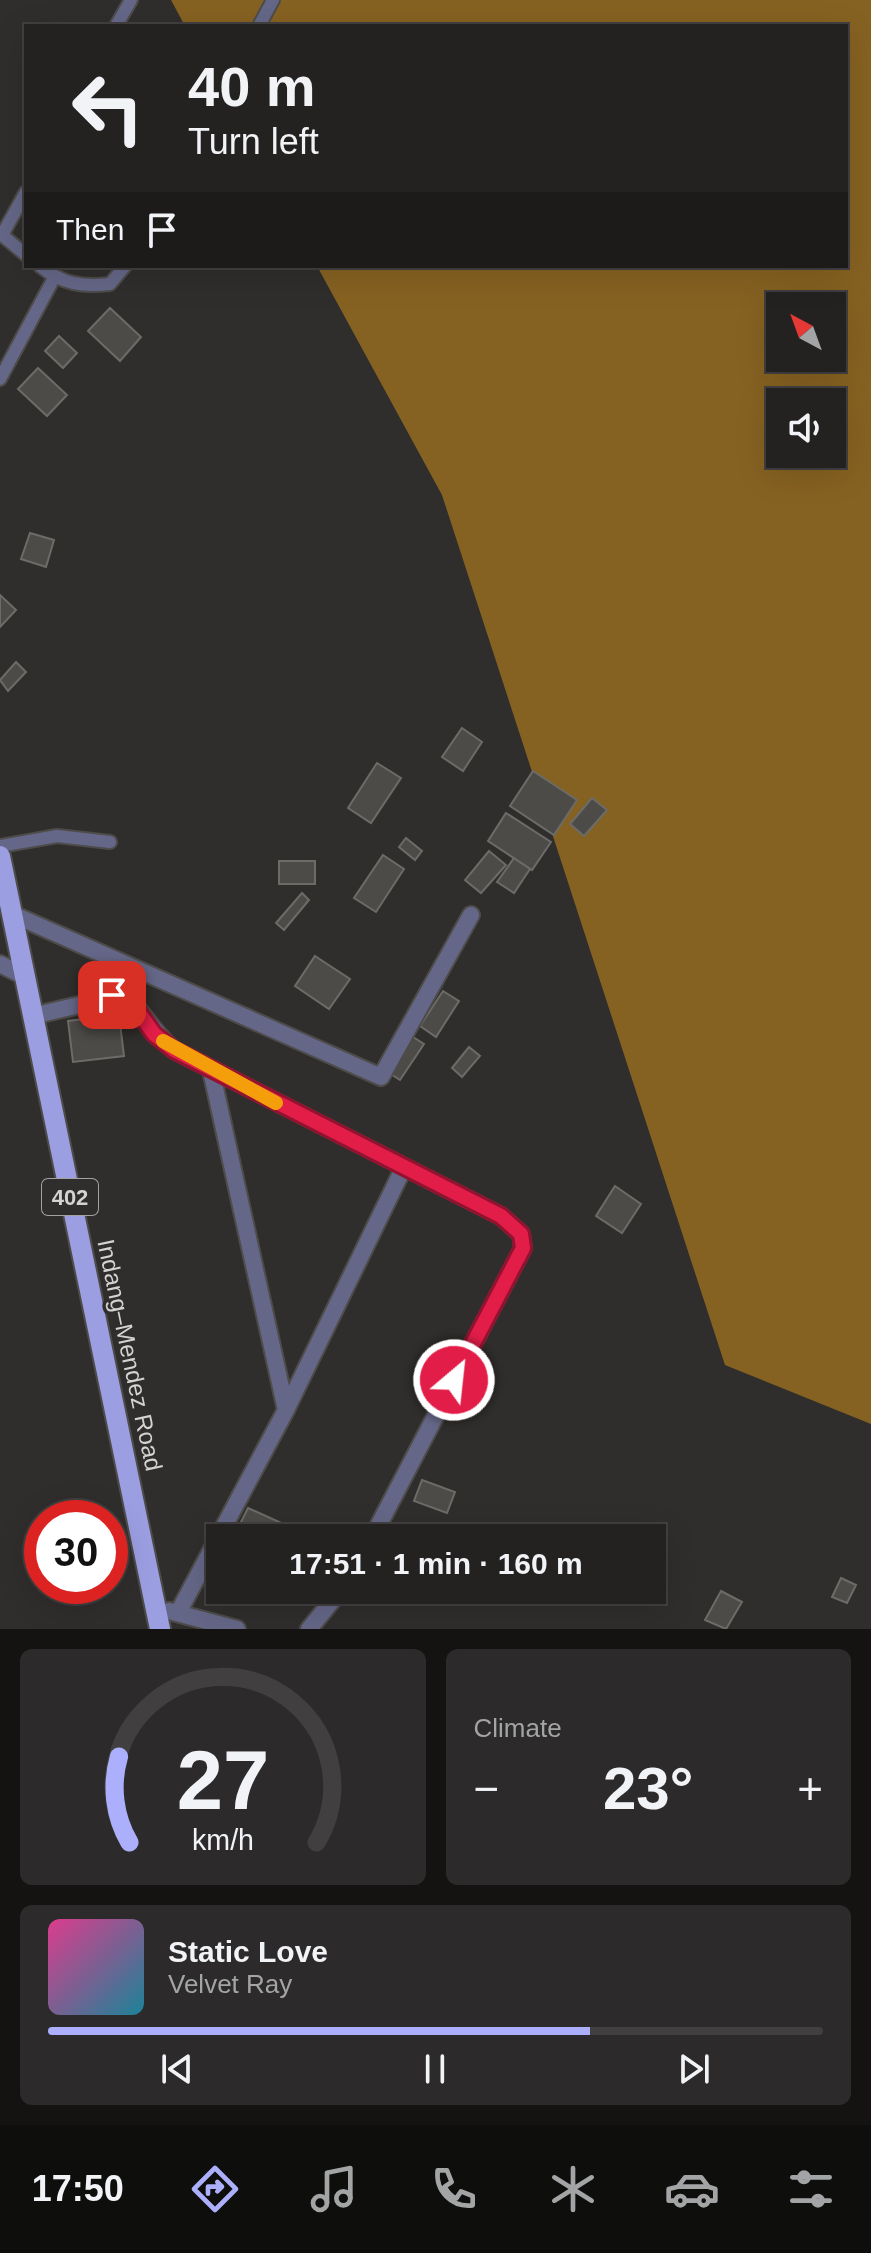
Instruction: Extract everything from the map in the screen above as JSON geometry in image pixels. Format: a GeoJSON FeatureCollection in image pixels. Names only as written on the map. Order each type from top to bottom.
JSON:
{"type":"FeatureCollection","features":[{"type":"Feature","properties":{"kind":"main road","name":"Indang–Mendez Road"},"geometry":{"type":"LineString","coordinates":[[0,856],[160,1629]]}},
{"type":"Feature","properties":{"kind":"street"},"geometry":{"type":"LineString","coordinates":[[12,914],[381,1077],[471,915]]}},
{"type":"Feature","properties":{"kind":"street"},"geometry":{"type":"LineString","coordinates":[[0,964],[24,976]]}},
{"type":"Feature","properties":{"kind":"street"},"geometry":{"type":"LineString","coordinates":[[32,1016],[122,995],[130,1000],[154,1034],[174,1050],[501,1216],[521,1234],[523,1248],[379,1524]]}},
{"type":"Feature","properties":{"kind":"street"},"geometry":{"type":"LineString","coordinates":[[211,1070],[286,1410]]}},
{"type":"Feature","properties":{"kind":"street"},"geometry":{"type":"LineString","coordinates":[[178,1613],[286,1410],[404,1167]]}},
{"type":"Feature","properties":{"kind":"street"},"geometry":{"type":"LineString","coordinates":[[309,1629],[330,1604]]}},
{"type":"Feature","properties":{"kind":"street"},"geometry":{"type":"LineString","coordinates":[[156,1607],[237,1629]]}},
{"type":"Feature","properties":{"kind":"lane"},"geometry":{"type":"LineString","coordinates":[[117,24],[131,0]]}},
{"type":"Feature","properties":{"kind":"lane"},"geometry":{"type":"LineString","coordinates":[[260,24],[273,0]]}},
{"type":"Feature","properties":{"kind":"lane"},"geometry":{"type":"LineString","coordinates":[[24,196],[2,235],[24,253]]}},
{"type":"Feature","properties":{"kind":"lane"},"geometry":{"type":"LineString","coordinates":[[42,268],[54,278],[84,287],[110,284],[123,268]]}},
{"type":"Feature","properties":{"kind":"lane"},"geometry":{"type":"LineString","coordinates":[[0,379],[54,278]]}},
{"type":"Feature","properties":{"kind":"lane"},"geometry":{"type":"LineString","coordinates":[[0,846],[57,836],[110,842]]}},
{"type":"Feature","properties":{"kind":"shaded area"},"geometry":{"type":"Polygon","coordinates":[[[171,0],[871,0],[871,1424],[725,1365],[442,495],[318,268],[848,268],[848,24],[184,24],[171,0]]]}},
{"type":"Feature","properties":{"kind":"building"},"geometry":{"type":"Polygon","coordinates":[[[110,308],[141,337],[120,361],[88,331],[110,308]]]}},
{"type":"Feature","properties":{"kind":"building"},"geometry":{"type":"Polygon","coordinates":[[[59,336],[77,353],[63,368],[45,351],[59,336]]]}},
{"type":"Feature","properties":{"kind":"building"},"geometry":{"type":"Polygon","coordinates":[[[38,368],[67,395],[47,416],[18,389],[38,368]]]}},
{"type":"Feature","properties":{"kind":"building"},"geometry":{"type":"Polygon","coordinates":[[[30,533],[54,540],[46,567],[21,559],[30,533]]]}},
{"type":"Feature","properties":{"kind":"building"},"geometry":{"type":"Polygon","coordinates":[[[0,595],[16,610],[0,627],[0,595]]]}},
{"type":"Feature","properties":{"kind":"building"},"geometry":{"type":"Polygon","coordinates":[[[16,662],[26,672],[8,691],[0,680],[16,662]]]}},
{"type":"Feature","properties":{"kind":"building"},"geometry":{"type":"Polygon","coordinates":[[[462,728],[482,742],[463,771],[442,757],[462,728]]]}},
{"type":"Feature","properties":{"kind":"building"},"geometry":{"type":"Polygon","coordinates":[[[377,763],[401,778],[371,823],[348,808],[377,763]]]}},
{"type":"Feature","properties":{"kind":"building"},"geometry":{"type":"Polygon","coordinates":[[[533,771],[577,800],[554,835],[510,806],[533,771]]]}},
{"type":"Feature","properties":{"kind":"building"},"geometry":{"type":"Polygon","coordinates":[[[592,798],[607,810],[584,836],[570,824],[592,798]]]}},
{"type":"Feature","properties":{"kind":"building"},"geometry":{"type":"Polygon","coordinates":[[[506,813],[551,842],[532,870],[488,841],[506,813]]]}},
{"type":"Feature","properties":{"kind":"building"},"geometry":{"type":"Polygon","coordinates":[[[406,838],[422,851],[415,860],[399,847],[406,838]]]}},
{"type":"Feature","properties":{"kind":"building"},"geometry":{"type":"Polygon","coordinates":[[[489,851],[506,865],[481,893],[465,880],[489,851]]]}},
{"type":"Feature","properties":{"kind":"building"},"geometry":{"type":"Polygon","coordinates":[[[383,855],[404,869],[376,912],[354,898],[383,855]]]}},
{"type":"Feature","properties":{"kind":"building"},"geometry":{"type":"Polygon","coordinates":[[[514,858],[530,869],[514,893],[497,882],[514,858]]]}},
{"type":"Feature","properties":{"kind":"building"},"geometry":{"type":"Polygon","coordinates":[[[279,861],[315,861],[315,884],[279,884],[279,861]]]}},
{"type":"Feature","properties":{"kind":"building"},"geometry":{"type":"Polygon","coordinates":[[[302,893],[309,900],[284,930],[276,923],[302,893]]]}},
{"type":"Feature","properties":{"kind":"building"},"geometry":{"type":"Polygon","coordinates":[[[315,956],[350,979],[329,1009],[295,986],[315,956]]]}},
{"type":"Feature","properties":{"kind":"building"},"geometry":{"type":"Polygon","coordinates":[[[443,991],[459,1001],[436,1037],[420,1026],[443,991]]]}},
{"type":"Feature","properties":{"kind":"building"},"geometry":{"type":"Polygon","coordinates":[[[119,1015],[124,1056],[73,1062],[68,1021],[119,1015]]]}},
{"type":"Feature","properties":{"kind":"building"},"geometry":{"type":"Polygon","coordinates":[[[410,1035],[424,1044],[400,1080],[386,1071],[410,1035]]]}},
{"type":"Feature","properties":{"kind":"building"},"geometry":{"type":"Polygon","coordinates":[[[469,1047],[480,1056],[462,1077],[452,1068],[469,1047]]]}},
{"type":"Feature","properties":{"kind":"building"},"geometry":{"type":"Polygon","coordinates":[[[615,1186],[641,1204],[622,1233],[596,1216],[615,1186]]]}},
{"type":"Feature","properties":{"kind":"building"},"geometry":{"type":"Polygon","coordinates":[[[422,1480],[455,1492],[447,1513],[414,1501],[422,1480]]]}},
{"type":"Feature","properties":{"kind":"building"},"geometry":{"type":"Polygon","coordinates":[[[248,1508],[284,1524],[240,1524],[248,1508]]]}},
{"type":"Feature","properties":{"kind":"building"},"geometry":{"type":"Polygon","coordinates":[[[841,1578],[856,1585],[847,1603],[832,1597],[841,1578]]]}},
{"type":"Feature","properties":{"kind":"building"},"geometry":{"type":"Polygon","coordinates":[[[721,1591],[742,1602],[726,1629],[705,1620],[721,1591]]]}},
{"type":"Feature","properties":{"kind":"slow traffic"},"geometry":{"type":"LineString","coordinates":[[163,1041],[174,1050],[276,1103]]}},
{"type":"Feature","properties":{"kind":"route"},"geometry":{"type":"LineString","coordinates":[[112,995],[122,995],[130,1000],[154,1034],[174,1050],[501,1216],[521,1234],[523,1248],[454,1380]]}}]}
